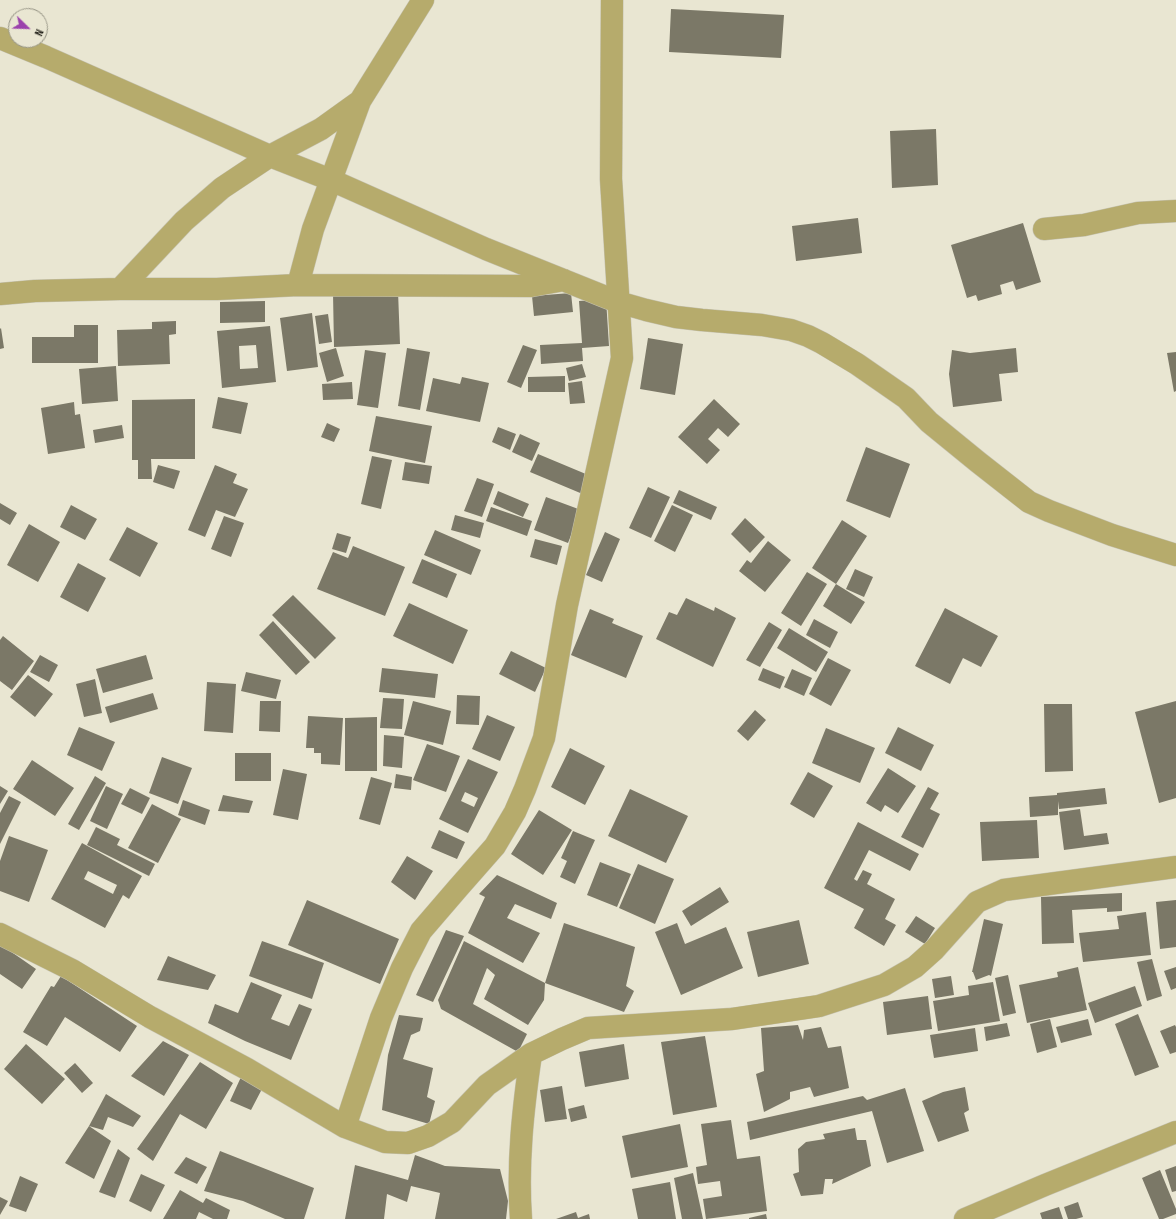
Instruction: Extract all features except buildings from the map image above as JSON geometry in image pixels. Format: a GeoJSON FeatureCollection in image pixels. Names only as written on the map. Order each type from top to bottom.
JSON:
{"type":"FeatureCollection","features":[{"type":"Feature","properties":{"kind":"street"},"geometry":{"type":"LineString","coordinates":[[298,285],[313,229],[360,101],[423,0]]}},
{"type":"Feature","properties":{"kind":"street"},"geometry":{"type":"LineString","coordinates":[[345,1126],[381,1018],[402,968],[421,931],[495,846],[515,812],[526,789],[544,738],[567,605],[622,358],[611,179],[612,0]]}},
{"type":"Feature","properties":{"kind":"street"},"geometry":{"type":"LineString","coordinates":[[0,38],[270,156],[331,180],[486,249],[618,302],[676,317],[791,330],[808,336],[857,364],[906,398],[929,422],[1029,502],[1112,535],[1176,555]]}},
{"type":"Feature","properties":{"kind":"street"},"geometry":{"type":"LineString","coordinates":[[120,289],[184,221],[222,188],[270,156],[321,129],[360,101]]}},
{"type":"Feature","properties":{"kind":"street"},"geometry":{"type":"LineString","coordinates":[[1044,229],[1084,225],[1138,213],[1176,210]]}},
{"type":"Feature","properties":{"kind":"street"},"geometry":{"type":"LineString","coordinates":[[0,294],[36,291],[217,289],[298,285],[530,286],[564,280]]}},
{"type":"Feature","properties":{"kind":"street"},"geometry":{"type":"LineString","coordinates":[[0,934],[72,970],[150,1017],[247,1069],[345,1126],[385,1142],[408,1143],[428,1136],[452,1122],[487,1085],[531,1054],[588,1028],[732,1019],[819,1006],[884,985],[915,967],[934,950],[978,902],[1004,890],[1176,867]]}},
{"type":"Feature","properties":{"kind":"street"},"geometry":{"type":"LineString","coordinates":[[521,1219],[519,1199],[521,1132],[531,1054]]}},
{"type":"Feature","properties":{"kind":"street"},"geometry":{"type":"LineString","coordinates":[[965,1219],[998,1213],[1045,1185],[1176,1132]]}}]}
